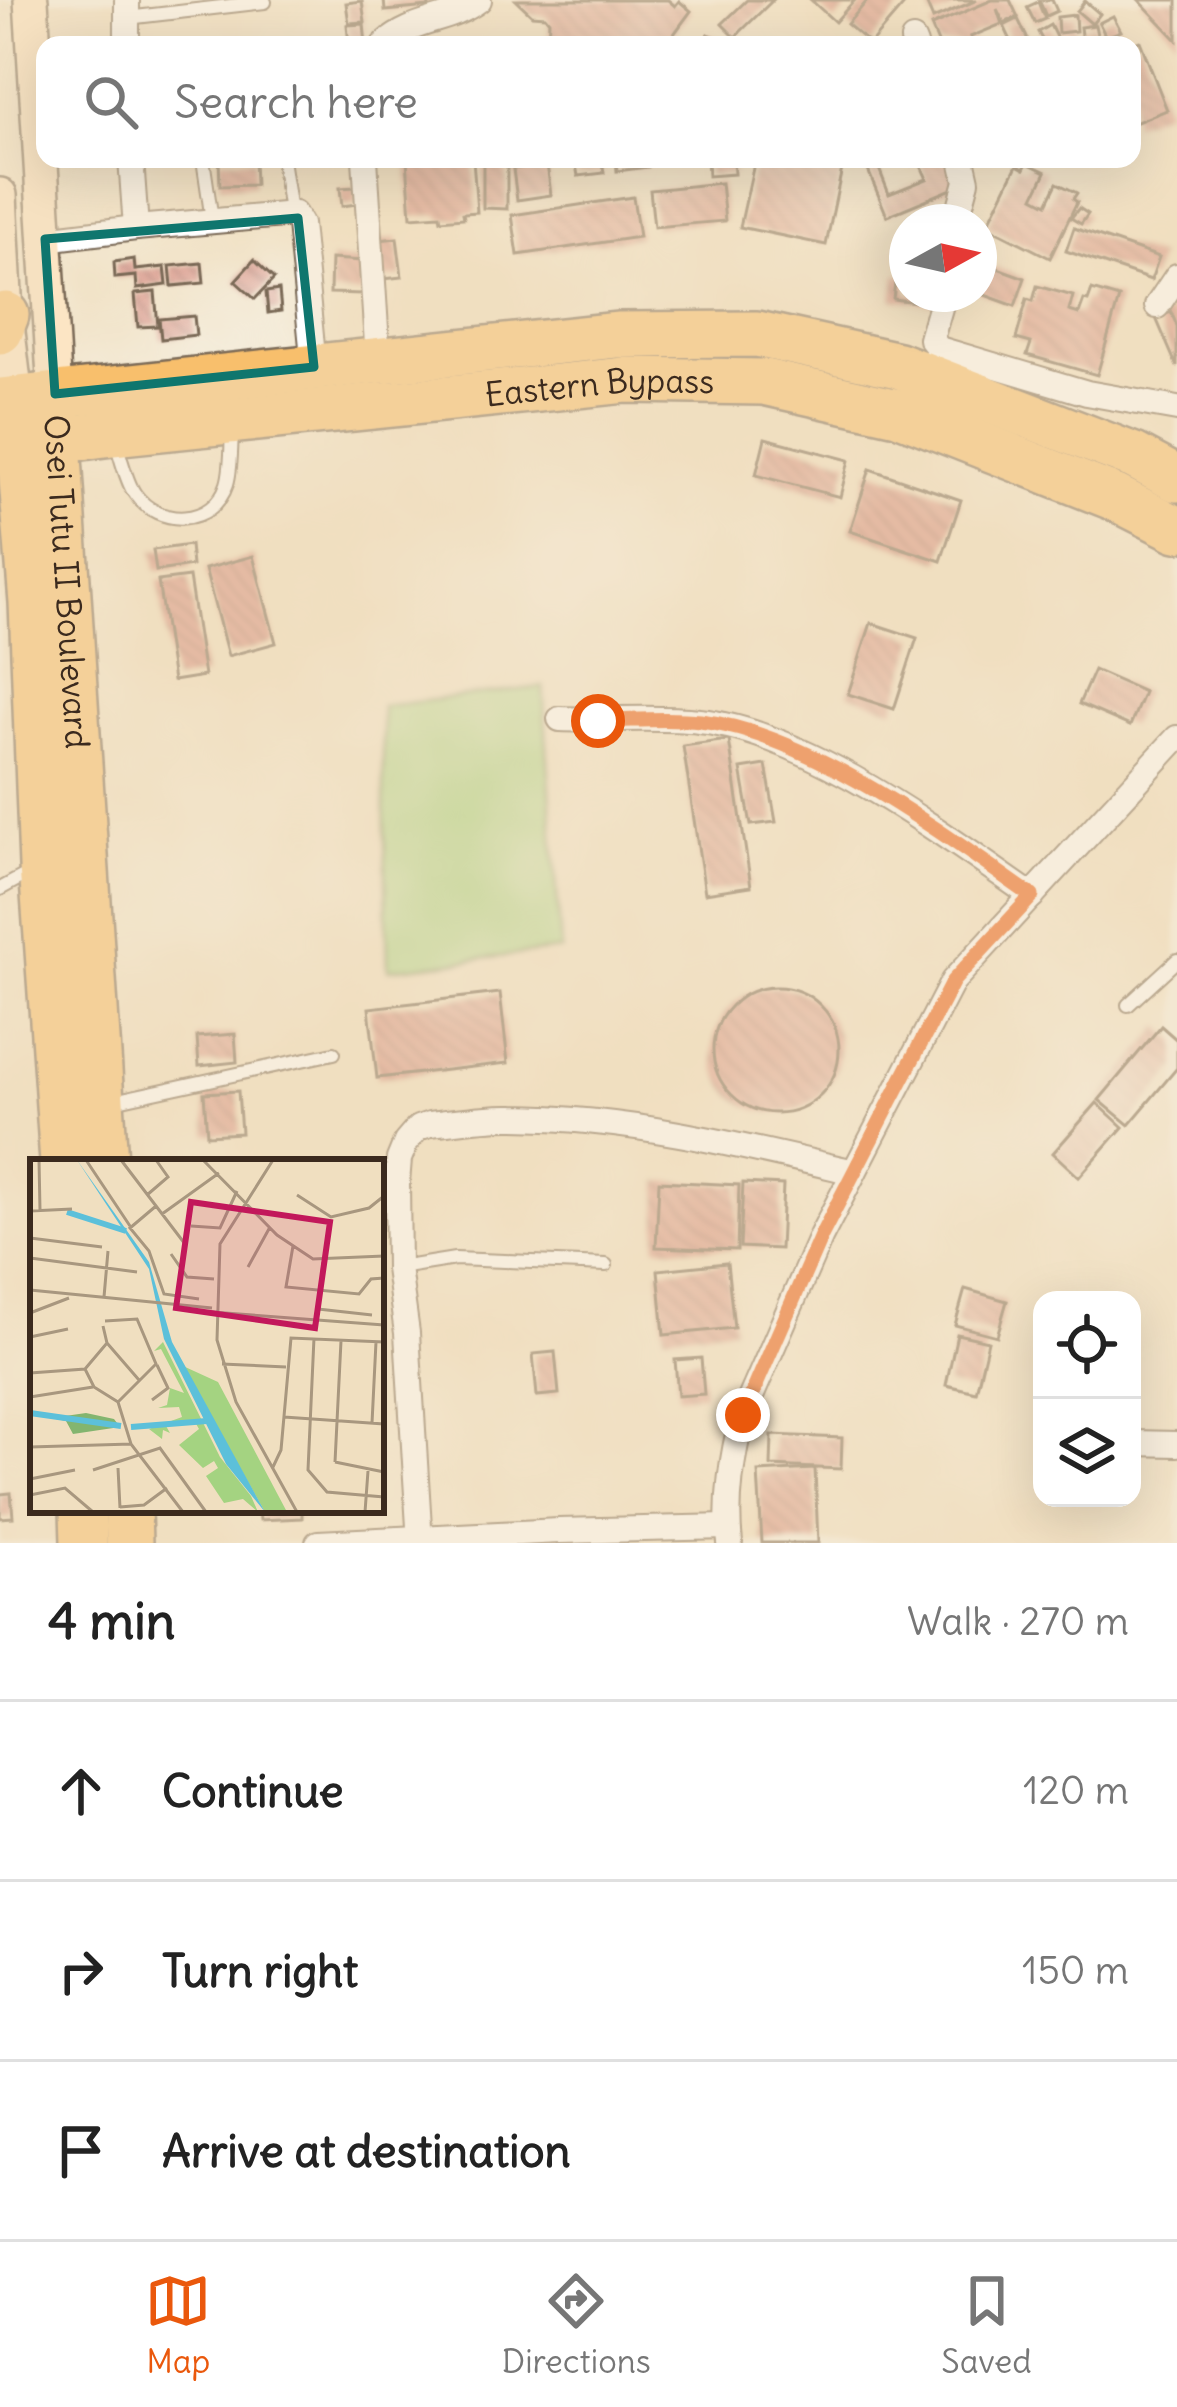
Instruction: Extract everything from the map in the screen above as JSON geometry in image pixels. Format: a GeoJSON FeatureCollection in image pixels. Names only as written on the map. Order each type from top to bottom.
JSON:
{"type":"FeatureCollection","features":[{"type":"Feature","properties":{"kind":"highway","name":"Eastern Bypass"},"geometry":{"type":"LineString","coordinates":[[25,421],[314,367],[617,335],[757,334],[898,365],[1134,457],[1177,479]]}},
{"type":"Feature","properties":{"kind":"highway","name":"Eastern Bypass"},"geometry":{"type":"LineString","coordinates":[[25,421],[112,433],[626,380],[764,382],[898,412],[1116,498],[1177,529]]}},
{"type":"Feature","properties":{"kind":"highway","name":"Osei Tutu II Boulevard"},"geometry":{"type":"LineString","coordinates":[[25,421],[42,866],[63,1159]]}},
{"type":"Feature","properties":{"kind":"highway","name":"Osei Tutu II Boulevard"},"geometry":{"type":"LineString","coordinates":[[25,421],[80,756],[105,1159]]}},
{"type":"Feature","properties":{"kind":"highway"},"geometry":{"type":"LineString","coordinates":[[0,535],[20,567],[32,602]]}},
{"type":"Feature","properties":{"kind":"highway"},"geometry":{"type":"LineString","coordinates":[[83,1513],[84,1543]]}},
{"type":"Feature","properties":{"kind":"highway"},"geometry":{"type":"LineString","coordinates":[[128,1513],[129,1543]]}},
{"type":"Feature","properties":{"kind":"main road","name":"Osei Tutu II Boulevard"},"geometry":{"type":"LineString","coordinates":[[31,0],[36,85]]}},
{"type":"Feature","properties":{"kind":"main road","name":"Osei Tutu II Boulevard"},"geometry":{"type":"LineString","coordinates":[[25,421],[45,239],[41,168]]}},
{"type":"Feature","properties":{"kind":"main road","name":"Osei Tutu II Boulevard"},"geometry":{"type":"LineString","coordinates":[[0,195],[3,323],[25,421]]}},
{"type":"Feature","properties":{"kind":"street"},"geometry":{"type":"LineString","coordinates":[[397,36],[479,0]]}},
{"type":"Feature","properties":{"kind":"street"},"geometry":{"type":"LineString","coordinates":[[132,168],[136,228]]}},
{"type":"Feature","properties":{"kind":"street"},"geometry":{"type":"LineString","coordinates":[[365,168],[378,360]]}},
{"type":"Feature","properties":{"kind":"street"},"geometry":{"type":"LineString","coordinates":[[961,204],[968,181],[964,168]]}},
{"type":"Feature","properties":{"kind":"street"},"geometry":{"type":"LineString","coordinates":[[45,239],[290,212],[300,224],[314,367]]}},
{"type":"Feature","properties":{"kind":"street"},"geometry":{"type":"LineString","coordinates":[[1157,306],[1177,276]]}},
{"type":"Feature","properties":{"kind":"street"},"geometry":{"type":"LineString","coordinates":[[939,312],[931,339],[939,349],[1087,393],[1177,409]]}},
{"type":"Feature","properties":{"kind":"street"},"geometry":{"type":"LineString","coordinates":[[560,719],[698,720],[750,731],[865,786],[1032,896]]}},
{"type":"Feature","properties":{"kind":"street"},"geometry":{"type":"LineString","coordinates":[[318,1543],[729,1535],[736,1438],[743,1415],[777,1331],[953,981],[1177,739]]}},
{"type":"Feature","properties":{"kind":"street"},"geometry":{"type":"LineString","coordinates":[[420,1540],[407,1333],[398,1268],[399,1159],[418,1128],[509,1116],[592,1121],[723,1142],[854,1172]]}},
{"type":"Feature","properties":{"kind":"street"},"geometry":{"type":"LineString","coordinates":[[1141,1443],[1177,1444]]}},
{"type":"Feature","properties":{"kind":"lane"},"geometry":{"type":"LineString","coordinates":[[127,9],[265,2]]}},
{"type":"Feature","properties":{"kind":"lane"},"geometry":{"type":"LineString","coordinates":[[204,168],[212,220]]}},
{"type":"Feature","properties":{"kind":"lane"},"geometry":{"type":"LineString","coordinates":[[283,168],[290,212]]}},
{"type":"Feature","properties":{"kind":"lane"},"geometry":{"type":"LineString","coordinates":[[112,433],[134,494],[160,515],[178,520],[210,509],[226,486],[233,420]]}},
{"type":"Feature","properties":{"kind":"lane"},"geometry":{"type":"LineString","coordinates":[[0,889],[42,866]]}},
{"type":"Feature","properties":{"kind":"lane"},"geometry":{"type":"LineString","coordinates":[[1128,1005],[1177,960]]}},
{"type":"Feature","properties":{"kind":"lane"},"geometry":{"type":"LineString","coordinates":[[100,1104],[334,1053]]}},
{"type":"Feature","properties":{"kind":"lane"},"geometry":{"type":"LineString","coordinates":[[398,1268],[455,1259],[606,1265]]}},
{"type":"Feature","properties":{"kind":"highlighted area"},"geometry":{"type":"Polygon","coordinates":[[[298,218],[314,367],[55,394],[45,239],[298,218]]]}},
{"type":"Feature","properties":{"kind":"green space"},"geometry":{"type":"Polygon","coordinates":[[[543,687],[561,950],[388,969],[382,706],[543,687]]]}},
{"type":"Feature","properties":{"kind":"building"},"geometry":{"type":"Polygon","coordinates":[[[384,0],[428,0],[429,7],[385,11],[384,0]]]}},
{"type":"Feature","properties":{"kind":"building"},"geometry":{"type":"Polygon","coordinates":[[[516,0],[668,0],[675,6],[679,1],[691,11],[673,36],[548,36],[549,21],[532,15],[516,0]]]}},
{"type":"Feature","properties":{"kind":"building"},"geometry":{"type":"Polygon","coordinates":[[[747,0],[773,0],[736,36],[722,24],[747,0]]]}},
{"type":"Feature","properties":{"kind":"building"},"geometry":{"type":"Polygon","coordinates":[[[811,0],[855,0],[835,22],[811,0]]]}},
{"type":"Feature","properties":{"kind":"building"},"geometry":{"type":"Polygon","coordinates":[[[868,0],[908,0],[877,36],[861,36],[847,24],[868,0]]]}},
{"type":"Feature","properties":{"kind":"building"},"geometry":{"type":"Polygon","coordinates":[[[925,0],[977,0],[933,19],[925,0]]]}},
{"type":"Feature","properties":{"kind":"building"},"geometry":{"type":"Polygon","coordinates":[[[992,0],[1010,0],[1018,17],[1004,23],[997,9],[1002,24],[972,36],[935,36],[931,26],[992,0]]]}},
{"type":"Feature","properties":{"kind":"building"},"geometry":{"type":"Polygon","coordinates":[[[1039,0],[1052,0],[1057,11],[1046,16],[1039,0]]]}},
{"type":"Feature","properties":{"kind":"building"},"geometry":{"type":"Polygon","coordinates":[[[1139,0],[1177,0],[1177,40],[1139,0]]]}},
{"type":"Feature","properties":{"kind":"building"},"geometry":{"type":"Polygon","coordinates":[[[362,1],[365,22],[349,23],[346,3],[362,1]]]}},
{"type":"Feature","properties":{"kind":"building"},"geometry":{"type":"Polygon","coordinates":[[[1085,1],[1100,14],[1092,24],[1077,11],[1085,1]]]}},
{"type":"Feature","properties":{"kind":"building"},"geometry":{"type":"Polygon","coordinates":[[[1038,2],[1045,19],[1035,23],[1027,7],[1038,2]]]}},
{"type":"Feature","properties":{"kind":"building"},"geometry":{"type":"Polygon","coordinates":[[[1075,15],[1076,31],[1058,33],[1057,17],[1075,15]]]}},
{"type":"Feature","properties":{"kind":"building"},"geometry":{"type":"Polygon","coordinates":[[[1113,16],[1121,31],[1106,36],[1099,23],[1113,16]]]}},
{"type":"Feature","properties":{"kind":"building"},"geometry":{"type":"Polygon","coordinates":[[[1018,19],[1026,36],[1009,36],[1004,26],[1018,19]]]}},
{"type":"Feature","properties":{"kind":"building"},"geometry":{"type":"Polygon","coordinates":[[[364,24],[365,36],[348,36],[347,25],[364,24]]]}},
{"type":"Feature","properties":{"kind":"building"},"geometry":{"type":"Polygon","coordinates":[[[1050,25],[1056,36],[1040,36],[1038,32],[1050,25]]]}},
{"type":"Feature","properties":{"kind":"building"},"geometry":{"type":"Polygon","coordinates":[[[1095,25],[1097,36],[1081,36],[1080,27],[1095,25]]]}},
{"type":"Feature","properties":{"kind":"building"},"geometry":{"type":"Polygon","coordinates":[[[1141,44],[1167,110],[1141,120],[1141,44]]]}},
{"type":"Feature","properties":{"kind":"building"},"geometry":{"type":"Polygon","coordinates":[[[219,168],[254,168],[255,185],[220,186],[219,168]]]}},
{"type":"Feature","properties":{"kind":"building"},"geometry":{"type":"Polygon","coordinates":[[[408,168],[474,168],[477,212],[441,220],[440,215],[411,217],[408,168]]]}},
{"type":"Feature","properties":{"kind":"building"},"geometry":{"type":"Polygon","coordinates":[[[483,168],[507,168],[507,209],[483,208],[483,168]]]}},
{"type":"Feature","properties":{"kind":"building"},"geometry":{"type":"Polygon","coordinates":[[[548,168],[551,195],[517,200],[513,169],[548,168]]]}},
{"type":"Feature","properties":{"kind":"building"},"geometry":{"type":"Polygon","coordinates":[[[577,168],[603,168],[604,173],[578,176],[577,168]]]}},
{"type":"Feature","properties":{"kind":"building"},"geometry":{"type":"Polygon","coordinates":[[[708,168],[734,168],[734,174],[708,176],[708,168]]]}},
{"type":"Feature","properties":{"kind":"building"},"geometry":{"type":"Polygon","coordinates":[[[753,168],[842,168],[826,245],[740,227],[753,168]]]}},
{"type":"Feature","properties":{"kind":"building"},"geometry":{"type":"Polygon","coordinates":[[[879,168],[889,194],[927,179],[922,168],[957,168],[964,184],[916,204],[889,204],[887,216],[868,170],[879,168]]]}},
{"type":"Feature","properties":{"kind":"building"},"geometry":{"type":"Polygon","coordinates":[[[1016,168],[1046,172],[1034,197],[1047,204],[1057,183],[1077,193],[1050,258],[997,231],[997,206],[1016,168]]]}},
{"type":"Feature","properties":{"kind":"building"},"geometry":{"type":"Polygon","coordinates":[[[721,183],[725,221],[654,227],[650,190],[721,183]]]}},
{"type":"Feature","properties":{"kind":"building"},"geometry":{"type":"Polygon","coordinates":[[[356,187],[357,204],[342,206],[340,188],[356,187]]]}},
{"type":"Feature","properties":{"kind":"building"},"geometry":{"type":"Polygon","coordinates":[[[633,197],[639,237],[518,255],[512,215],[633,197]]]}},
{"type":"Feature","properties":{"kind":"building"},"geometry":{"type":"Polygon","coordinates":[[[1079,208],[1088,214],[1081,224],[1071,218],[1079,208]]]}},
{"type":"Feature","properties":{"kind":"building"},"geometry":{"type":"Polygon","coordinates":[[[1074,228],[1159,257],[1151,280],[1066,251],[1074,228]]]}},
{"type":"Feature","properties":{"kind":"building"},"geometry":{"type":"Polygon","coordinates":[[[397,238],[402,277],[383,279],[379,240],[397,238]]]}},
{"type":"Feature","properties":{"kind":"building"},"geometry":{"type":"Polygon","coordinates":[[[134,259],[135,270],[165,267],[167,285],[137,289],[136,276],[115,278],[114,262],[134,259]]]}},
{"type":"Feature","properties":{"kind":"building"},"geometry":{"type":"Polygon","coordinates":[[[331,259],[363,261],[362,294],[330,293],[331,259]]]}},
{"type":"Feature","properties":{"kind":"building"},"geometry":{"type":"Polygon","coordinates":[[[254,260],[274,279],[255,299],[235,281],[254,260]]]}},
{"type":"Feature","properties":{"kind":"building"},"geometry":{"type":"Polygon","coordinates":[[[202,263],[204,283],[172,286],[170,266],[202,263]]]}},
{"type":"Feature","properties":{"kind":"building"},"geometry":{"type":"Polygon","coordinates":[[[997,268],[1025,278],[1015,306],[997,300],[997,268]]]}},
{"type":"Feature","properties":{"kind":"building"},"geometry":{"type":"Polygon","coordinates":[[[1037,286],[1073,296],[1069,311],[1079,314],[1092,290],[1119,298],[1097,375],[1027,355],[1031,343],[1016,339],[1027,299],[1033,301],[1037,286]]]}},
{"type":"Feature","properties":{"kind":"building"},"geometry":{"type":"Polygon","coordinates":[[[279,290],[281,311],[268,313],[266,292],[279,290]]]}},
{"type":"Feature","properties":{"kind":"building"},"geometry":{"type":"Polygon","coordinates":[[[155,292],[158,326],[138,327],[135,294],[155,292]]]}},
{"type":"Feature","properties":{"kind":"building"},"geometry":{"type":"Polygon","coordinates":[[[1171,312],[1177,326],[1177,367],[1156,318],[1171,312]]]}},
{"type":"Feature","properties":{"kind":"building"},"geometry":{"type":"Polygon","coordinates":[[[194,316],[196,335],[161,339],[159,319],[194,316]]]}},
{"type":"Feature","properties":{"kind":"building"},"geometry":{"type":"Polygon","coordinates":[[[765,438],[849,460],[840,497],[756,475],[765,438]]]}},
{"type":"Feature","properties":{"kind":"building"},"geometry":{"type":"Polygon","coordinates":[[[870,469],[961,500],[941,561],[850,531],[870,469]]]}},
{"type":"Feature","properties":{"kind":"building"},"geometry":{"type":"Polygon","coordinates":[[[190,545],[192,566],[156,571],[153,550],[190,545]]]}},
{"type":"Feature","properties":{"kind":"building"},"geometry":{"type":"Polygon","coordinates":[[[253,556],[276,643],[228,656],[205,569],[253,556]]]}},
{"type":"Feature","properties":{"kind":"building"},"geometry":{"type":"Polygon","coordinates":[[[189,577],[204,676],[173,681],[158,581],[189,577]]]}},
{"type":"Feature","properties":{"kind":"building"},"geometry":{"type":"Polygon","coordinates":[[[871,623],[917,638],[894,709],[848,694],[871,623]]]}},
{"type":"Feature","properties":{"kind":"building"},"geometry":{"type":"Polygon","coordinates":[[[1094,670],[1144,692],[1130,726],[1079,704],[1094,670]]]}},
{"type":"Feature","properties":{"kind":"building"},"geometry":{"type":"Polygon","coordinates":[[[729,740],[751,886],[705,893],[683,746],[729,740]]]}},
{"type":"Feature","properties":{"kind":"building"},"geometry":{"type":"Polygon","coordinates":[[[766,765],[776,822],[751,825],[741,769],[766,765]]]}},
{"type":"Feature","properties":{"kind":"building"},"geometry":{"type":"Polygon","coordinates":[[[776,987],[800,991],[821,1005],[835,1026],[839,1050],[835,1074],[821,1095],[800,1109],[776,1113],[752,1109],[731,1095],[717,1074],[713,1050],[717,1026],[731,1005],[752,991],[776,987]]]}},
{"type":"Feature","properties":{"kind":"building"},"geometry":{"type":"Polygon","coordinates":[[[500,993],[508,1063],[377,1078],[369,1008],[500,993]]]}},
{"type":"Feature","properties":{"kind":"building"},"geometry":{"type":"Polygon","coordinates":[[[1161,1026],[1177,1040],[1177,1068],[1129,1125],[1099,1100],[1161,1026]]]}},
{"type":"Feature","properties":{"kind":"building"},"geometry":{"type":"Polygon","coordinates":[[[235,1034],[237,1062],[199,1066],[197,1037],[235,1034]]]}},
{"type":"Feature","properties":{"kind":"building"},"geometry":{"type":"Polygon","coordinates":[[[238,1091],[241,1133],[207,1135],[204,1093],[238,1091]]]}},
{"type":"Feature","properties":{"kind":"building"},"geometry":{"type":"Polygon","coordinates":[[[1097,1103],[1123,1127],[1079,1177],[1053,1153],[1097,1103]]]}},
{"type":"Feature","properties":{"kind":"building"},"geometry":{"type":"Polygon","coordinates":[[[659,1181],[739,1185],[737,1250],[656,1247],[659,1181]]]}},
{"type":"Feature","properties":{"kind":"building"},"geometry":{"type":"Polygon","coordinates":[[[743,1183],[783,1185],[780,1249],[740,1247],[743,1183]]]}},
{"type":"Feature","properties":{"kind":"building"},"geometry":{"type":"Polygon","coordinates":[[[727,1263],[734,1328],[664,1335],[658,1270],[727,1263]]]}},
{"type":"Feature","properties":{"kind":"building"},"geometry":{"type":"Polygon","coordinates":[[[965,1289],[1007,1301],[997,1336],[955,1325],[965,1289]]]}},
{"type":"Feature","properties":{"kind":"building"},"geometry":{"type":"Polygon","coordinates":[[[957,1334],[988,1341],[976,1392],[946,1385],[957,1334]]]}},
{"type":"Feature","properties":{"kind":"building"},"geometry":{"type":"Polygon","coordinates":[[[555,1352],[559,1394],[537,1396],[533,1354],[555,1352]]]}},
{"type":"Feature","properties":{"kind":"building"},"geometry":{"type":"Polygon","coordinates":[[[701,1358],[704,1394],[678,1396],[675,1360],[701,1358]]]}},
{"type":"Feature","properties":{"kind":"building"},"geometry":{"type":"Polygon","coordinates":[[[772,1435],[842,1438],[841,1469],[771,1466],[772,1435]]]}},
{"type":"Feature","properties":{"kind":"building"},"geometry":{"type":"Polygon","coordinates":[[[815,1469],[818,1543],[762,1543],[758,1472],[815,1469]]]}},
{"type":"Feature","properties":{"kind":"building"},"geometry":{"type":"Polygon","coordinates":[[[11,1493],[13,1517],[0,1518],[0,1494],[11,1493]]]}},
{"type":"Feature","properties":{"kind":"building"},"geometry":{"type":"Polygon","coordinates":[[[259,1513],[302,1513],[302,1518],[260,1520],[259,1513]]]}},
{"type":"Feature","properties":{"kind":"route"},"geometry":{"type":"LineString","coordinates":[[598,721],[698,720],[750,731],[865,786],[1032,896],[953,981],[821,1236],[743,1415]]}}]}
